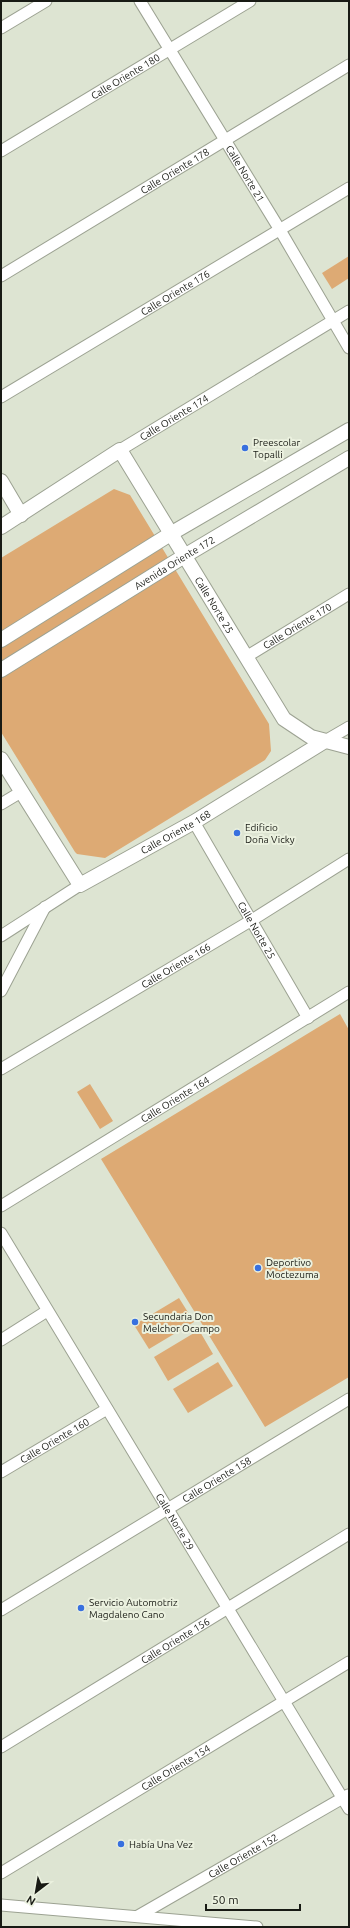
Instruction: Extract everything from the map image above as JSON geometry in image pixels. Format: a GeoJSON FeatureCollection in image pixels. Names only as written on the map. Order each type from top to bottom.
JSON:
{"type":"FeatureCollection","features":[{"type":"Feature","properties":{"kind":"street"},"geometry":{"type":"LineString","coordinates":[[1,28],[46,1]]}},
{"type":"Feature","properties":{"kind":"street","name":"Calle Norte 21"},"geometry":{"type":"LineString","coordinates":[[140,1],[280,230],[349,348]]}},
{"type":"Feature","properties":{"kind":"street","name":"Calle Oriente 180"},"geometry":{"type":"LineString","coordinates":[[1,151],[250,1]]}},
{"type":"Feature","properties":{"kind":"street","name":"Calle Oriente 178"},"geometry":{"type":"LineString","coordinates":[[1,276],[349,65]]}},
{"type":"Feature","properties":{"kind":"street","name":"Calle Oriente 176"},"geometry":{"type":"LineString","coordinates":[[1,397],[349,188]]}},
{"type":"Feature","properties":{"kind":"street","name":"Calle Oriente 174"},"geometry":{"type":"LineString","coordinates":[[1,527],[120,450],[349,311]]}},
{"type":"Feature","properties":{"kind":"street"},"geometry":{"type":"LineString","coordinates":[[1,640],[172,533],[349,430]]}},
{"type":"Feature","properties":{"kind":"street","name":"Calle Norte 25"},"geometry":{"type":"LineString","coordinates":[[120,450],[284,719],[311,737],[325,742],[349,747]]}},
{"type":"Feature","properties":{"kind":"street","name":"Avenida Oriente 172"},"geometry":{"type":"LineString","coordinates":[[1,670],[349,458]]}},
{"type":"Feature","properties":{"kind":"street"},"geometry":{"type":"LineString","coordinates":[[1,481],[21,515]]}},
{"type":"Feature","properties":{"kind":"street","name":"Calle Oriente 170"},"geometry":{"type":"LineString","coordinates":[[246,657],[349,594]]}},
{"type":"Feature","properties":{"kind":"street","name":"Calle Oriente 168"},"geometry":{"type":"LineString","coordinates":[[1,936],[80,885],[194,822],[349,727]]}},
{"type":"Feature","properties":{"kind":"street"},"geometry":{"type":"LineString","coordinates":[[1,759],[80,885]]}},
{"type":"Feature","properties":{"kind":"street"},"geometry":{"type":"LineString","coordinates":[[1,804],[21,792]]}},
{"type":"Feature","properties":{"kind":"street","name":"Calle Norte 25"},"geometry":{"type":"LineString","coordinates":[[194,822],[308,1018]]}},
{"type":"Feature","properties":{"kind":"street","name":"Calle Oriente 166"},"geometry":{"type":"LineString","coordinates":[[1,1069],[252,920],[349,859]]}},
{"type":"Feature","properties":{"kind":"street"},"geometry":{"type":"LineString","coordinates":[[1,991],[45,907]]}},
{"type":"Feature","properties":{"kind":"street","name":"Calle Oriente 164"},"geometry":{"type":"LineString","coordinates":[[1,1206],[349,992]]}},
{"type":"Feature","properties":{"kind":"street","name":"Calle Norte 29"},"geometry":{"type":"LineString","coordinates":[[1,1234],[284,1701],[346,1797],[349,1809]]}},
{"type":"Feature","properties":{"kind":"street"},"geometry":{"type":"LineString","coordinates":[[1,1340],[47,1311]]}},
{"type":"Feature","properties":{"kind":"street","name":"Calle Oriente 158"},"geometry":{"type":"LineString","coordinates":[[1,1610],[349,1399]]}},
{"type":"Feature","properties":{"kind":"street","name":"Calle Oriente 160"},"geometry":{"type":"LineString","coordinates":[[1,1472],[107,1409]]}},
{"type":"Feature","properties":{"kind":"street","name":"Calle Oriente 156"},"geometry":{"type":"LineString","coordinates":[[1,1747],[349,1534]]}},
{"type":"Feature","properties":{"kind":"street","name":"Calle Oriente 154"},"geometry":{"type":"LineString","coordinates":[[1,1873],[349,1662]]}},
{"type":"Feature","properties":{"kind":"street","name":"Calle Oriente 152"},"geometry":{"type":"LineString","coordinates":[[138,1916],[346,1797]]}},
{"type":"Feature","properties":{"kind":"street"},"geometry":{"type":"LineString","coordinates":[[1,1905],[257,1927]]}},
{"type":"Feature","properties":{"kind":"shaded area"},"geometry":{"type":"Polygon","coordinates":[[[349,256],[349,278],[332,289],[322,273],[349,256]]]}},
{"type":"Feature","properties":{"kind":"shaded area"},"geometry":{"type":"Polygon","coordinates":[[[114,489],[130,495],[269,724],[271,751],[265,760],[105,858],[77,854],[75,852],[1,732],[1,558],[114,489]]]}},
{"type":"Feature","properties":{"kind":"shaded area","name":"Deportivo Moctezuma"},"geometry":{"type":"Polygon","coordinates":[[[340,1014],[349,1030],[349,1377],[265,1427],[101,1159],[340,1014]]]}},
{"type":"Feature","properties":{"kind":"shaded area"},"geometry":{"type":"Polygon","coordinates":[[[90,1084],[113,1121],[100,1129],[77,1092],[90,1084]]]}},
{"type":"Feature","properties":{"kind":"shaded area"},"geometry":{"type":"Polygon","coordinates":[[[179,1298],[194,1322],[149,1349],[134,1325],[179,1298]]]}},
{"type":"Feature","properties":{"kind":"shaded area"},"geometry":{"type":"Polygon","coordinates":[[[199,1330],[213,1354],[168,1381],[154,1357],[199,1330]]]}},
{"type":"Feature","properties":{"kind":"shaded area"},"geometry":{"type":"Polygon","coordinates":[[[218,1362],[233,1386],[188,1413],[173,1389],[218,1362]]]}},
{"type":"Feature","properties":{"kind":"place","name":"Preescolar Topalli"},"geometry":{"type":"Point","coordinates":[245,448]}},
{"type":"Feature","properties":{"kind":"place","name":"Edificio Doña Vicky"},"geometry":{"type":"Point","coordinates":[237,833]}},
{"type":"Feature","properties":{"kind":"place","name":"Deportivo Moctezuma"},"geometry":{"type":"Point","coordinates":[258,1268]}},
{"type":"Feature","properties":{"kind":"place","name":"Secundaria Don Melchor Ocampo"},"geometry":{"type":"Point","coordinates":[135,1322]}},
{"type":"Feature","properties":{"kind":"place","name":"Servicio Automotriz Magdaleno Cano"},"geometry":{"type":"Point","coordinates":[81,1608]}},
{"type":"Feature","properties":{"kind":"place","name":"Había Una Vez"},"geometry":{"type":"Point","coordinates":[121,1844]}}]}
